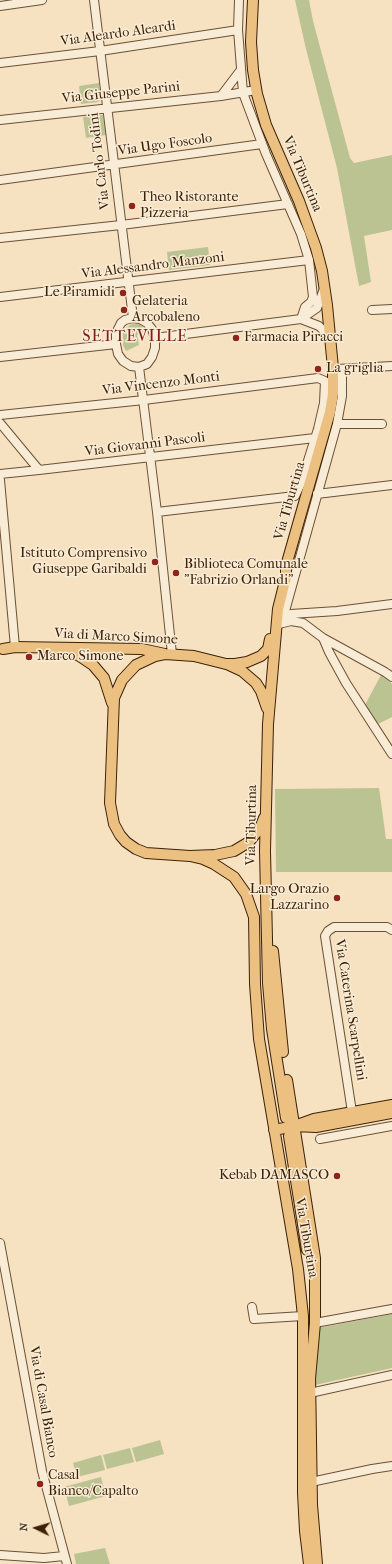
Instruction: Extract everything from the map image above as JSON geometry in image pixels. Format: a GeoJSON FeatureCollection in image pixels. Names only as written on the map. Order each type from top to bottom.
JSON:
{"type":"FeatureCollection","features":[{"type":"Feature","properties":{"kind":"main road","name":"Via Tiburtina"},"geometry":{"type":"LineString","coordinates":[[254,0],[251,42],[256,90],[266,125],[310,229],[318,256],[332,343],[338,369],[329,415],[286,566],[268,724],[266,811],[267,923],[270,1010],[286,1118]]}},
{"type":"Feature","properties":{"kind":"main road","name":"Via di Marco Simone"},"geometry":{"type":"LineString","coordinates":[[226,664],[240,664],[255,660],[268,649],[276,598],[286,566]]}},
{"type":"Feature","properties":{"kind":"main road","name":"Via di Marco Simone"},"geometry":{"type":"LineString","coordinates":[[2,649],[15,647],[142,649],[169,654],[194,656],[226,664],[242,671],[256,683],[265,700],[268,724]]}},
{"type":"Feature","properties":{"kind":"main road","name":"Via di Marco Simone"},"geometry":{"type":"LineString","coordinates":[[2,649],[15,652],[68,653],[86,660],[99,671],[104,678],[113,708]]}},
{"type":"Feature","properties":{"kind":"main road"},"geometry":{"type":"LineString","coordinates":[[169,654],[155,656],[144,660],[128,672],[118,688],[114,698],[110,803],[114,824],[123,838],[136,849],[146,853],[190,856],[226,853],[242,847],[255,836],[260,828],[266,811]]}},
{"type":"Feature","properties":{"kind":"main road","name":"Via Tiburtina"},"geometry":{"type":"LineString","coordinates":[[190,856],[203,859],[214,864],[234,877],[241,885],[251,906],[254,917],[255,984],[259,1039],[298,1268],[303,1316],[303,1493],[304,1531],[309,1564]]}},
{"type":"Feature","properties":{"kind":"main road"},"geometry":{"type":"LineString","coordinates":[[267,923],[274,956],[280,1034],[315,1258],[315,1323],[310,1380]]}},
{"type":"Feature","properties":{"kind":"main road"},"geometry":{"type":"LineString","coordinates":[[274,1130],[353,1116],[392,1105]]}},
{"type":"Feature","properties":{"kind":"main road"},"geometry":{"type":"LineString","coordinates":[[292,1106],[296,1113],[315,1123]]}},
{"type":"Feature","properties":{"kind":"main road"},"geometry":{"type":"LineString","coordinates":[[353,1116],[392,1113]]}},
{"type":"Feature","properties":{"kind":"main road"},"geometry":{"type":"LineString","coordinates":[[299,1151],[304,1137],[315,1123]]}},
{"type":"Feature","properties":{"kind":"main road","name":"Via Tiburtina"},"geometry":{"type":"LineString","coordinates":[[289,1136],[308,1264],[311,1482],[317,1564]]}},
{"type":"Feature","properties":{"kind":"street"},"geometry":{"type":"LineString","coordinates":[[0,6],[42,0]]}},
{"type":"Feature","properties":{"kind":"street","name":"Via Carlo Todini"},"geometry":{"type":"LineString","coordinates":[[94,0],[133,318]]}},
{"type":"Feature","properties":{"kind":"street"},"geometry":{"type":"LineString","coordinates":[[239,0],[238,30],[240,71],[243,93],[262,144],[304,244],[309,260],[313,286],[313,298],[305,307],[303,318]]}},
{"type":"Feature","properties":{"kind":"street","name":"Via Aleardo Aleardi"},"geometry":{"type":"LineString","coordinates":[[0,63],[238,30]]}},
{"type":"Feature","properties":{"kind":"street"},"geometry":{"type":"LineString","coordinates":[[221,96],[240,71]]}},
{"type":"Feature","properties":{"kind":"street","name":"Via Giuseppe Parini"},"geometry":{"type":"LineString","coordinates":[[0,120],[221,96],[256,90]]}},
{"type":"Feature","properties":{"kind":"street","name":"Via Ugo Foscolo"},"geometry":{"type":"LineString","coordinates":[[0,180],[262,144]]}},
{"type":"Feature","properties":{"kind":"street"},"geometry":{"type":"LineString","coordinates":[[0,238],[121,225],[288,204]]}},
{"type":"Feature","properties":{"kind":"street","name":"Via Alessandro Manzoni"},"geometry":{"type":"LineString","coordinates":[[0,297],[309,260]]}},
{"type":"Feature","properties":{"kind":"street"},"geometry":{"type":"LineString","coordinates":[[303,318],[318,307],[324,287]]}},
{"type":"Feature","properties":{"kind":"street"},"geometry":{"type":"LineString","coordinates":[[372,310],[392,309]]}},
{"type":"Feature","properties":{"kind":"street"},"geometry":{"type":"LineString","coordinates":[[155,338],[316,316],[329,317]]}},
{"type":"Feature","properties":{"kind":"street"},"geometry":{"type":"LineString","coordinates":[[315,324],[329,317]]}},
{"type":"Feature","properties":{"kind":"street"},"geometry":{"type":"LineString","coordinates":[[133,318],[140,319],[147,323],[152,329],[155,338],[155,348],[152,357],[147,364],[139,367],[130,366],[123,361],[118,354],[116,334],[121,324],[125,320],[133,318]]}},
{"type":"Feature","properties":{"kind":"street"},"geometry":{"type":"LineString","coordinates":[[303,318],[323,329],[332,343]]}},
{"type":"Feature","properties":{"kind":"street"},"geometry":{"type":"LineString","coordinates":[[0,357],[116,344]]}},
{"type":"Feature","properties":{"kind":"street"},"geometry":{"type":"LineString","coordinates":[[279,622],[318,494],[336,424],[342,396],[338,369],[392,366]]}},
{"type":"Feature","properties":{"kind":"street"},"geometry":{"type":"LineString","coordinates":[[139,367],[157,512],[169,654]]}},
{"type":"Feature","properties":{"kind":"street","name":"Via Vincenzo Monti"},"geometry":{"type":"LineString","coordinates":[[0,415],[144,400],[318,378],[325,381],[323,406],[315,438]]}},
{"type":"Feature","properties":{"kind":"street"},"geometry":{"type":"LineString","coordinates":[[0,423],[39,470]]}},
{"type":"Feature","properties":{"kind":"street"},"geometry":{"type":"LineString","coordinates":[[336,424],[382,424]]}},
{"type":"Feature","properties":{"kind":"street"},"geometry":{"type":"LineString","coordinates":[[157,512],[295,496],[300,488],[315,438]]}},
{"type":"Feature","properties":{"kind":"street","name":"Via Giovanni Pascoli"},"geometry":{"type":"LineString","coordinates":[[0,474],[315,438]]}},
{"type":"Feature","properties":{"kind":"street"},"geometry":{"type":"LineString","coordinates":[[0,480],[15,647]]}},
{"type":"Feature","properties":{"kind":"street"},"geometry":{"type":"LineString","coordinates":[[318,494],[392,485]]}},
{"type":"Feature","properties":{"kind":"street"},"geometry":{"type":"LineString","coordinates":[[279,622],[337,611],[392,604]]}},
{"type":"Feature","properties":{"kind":"street"},"geometry":{"type":"LineString","coordinates":[[279,622],[299,622],[323,638],[386,672],[392,677]]}},
{"type":"Feature","properties":{"kind":"street"},"geometry":{"type":"LineString","coordinates":[[323,638],[346,683],[392,754]]}},
{"type":"Feature","properties":{"kind":"street","name":"Via Caterina Scarpellini"},"geometry":{"type":"LineString","coordinates":[[353,1116],[325,936],[328,931],[334,927],[387,927],[392,930]]}},
{"type":"Feature","properties":{"kind":"street"},"geometry":{"type":"LineString","coordinates":[[353,1116],[356,1133]]}},
{"type":"Feature","properties":{"kind":"street"},"geometry":{"type":"LineString","coordinates":[[320,1139],[392,1126]]}},
{"type":"Feature","properties":{"kind":"street","name":"Via di Casal Bianco"},"geometry":{"type":"LineString","coordinates":[[0,1243],[42,1471],[66,1564]]}},
{"type":"Feature","properties":{"kind":"street"},"geometry":{"type":"LineString","coordinates":[[252,1307],[254,1319],[303,1316]]}},
{"type":"Feature","properties":{"kind":"street"},"geometry":{"type":"LineString","coordinates":[[315,1323],[392,1309]]}},
{"type":"Feature","properties":{"kind":"street"},"geometry":{"type":"LineString","coordinates":[[310,1393],[392,1374]]}},
{"type":"Feature","properties":{"kind":"street"},"geometry":{"type":"LineString","coordinates":[[311,1482],[372,1468],[392,1466]]}},
{"type":"Feature","properties":{"kind":"street"},"geometry":{"type":"LineString","coordinates":[[0,1555],[44,1558],[64,1556]]}},
{"type":"Feature","properties":{"kind":"green space"},"geometry":{"type":"Polygon","coordinates":[[[295,0],[309,0],[313,21],[350,158],[354,163],[392,155],[392,230],[364,236],[371,282],[359,286],[337,168],[306,49],[295,0]]]}},
{"type":"Feature","properties":{"kind":"green space"},"geometry":{"type":"Polygon","coordinates":[[[99,83],[101,99],[98,102],[81,104],[79,86],[99,83]]]}},
{"type":"Feature","properties":{"kind":"green space"},"geometry":{"type":"Polygon","coordinates":[[[103,115],[106,135],[86,138],[83,117],[103,115]]]}},
{"type":"Feature","properties":{"kind":"green space"},"geometry":{"type":"Polygon","coordinates":[[[208,247],[210,265],[169,270],[167,252],[208,247]]]}},
{"type":"Feature","properties":{"kind":"green space"},"geometry":{"type":"Polygon","coordinates":[[[132,324],[140,324],[147,331],[137,335],[139,345],[126,351],[123,345],[123,333],[127,327],[132,324]]]}},
{"type":"Feature","properties":{"kind":"green space"},"geometry":{"type":"Polygon","coordinates":[[[382,673],[392,684],[392,717],[378,724],[365,705],[382,673]]]}},
{"type":"Feature","properties":{"kind":"green space"},"geometry":{"type":"Polygon","coordinates":[[[379,788],[386,839],[392,839],[392,872],[276,872],[275,789],[379,788]]]}},
{"type":"Feature","properties":{"kind":"green space"},"geometry":{"type":"Polygon","coordinates":[[[392,1314],[392,1368],[315,1385],[318,1328],[392,1314]]]}},
{"type":"Feature","properties":{"kind":"green space"},"geometry":{"type":"Polygon","coordinates":[[[160,1440],[164,1454],[136,1462],[132,1448],[160,1440]]]}},
{"type":"Feature","properties":{"kind":"green space"},"geometry":{"type":"Polygon","coordinates":[[[130,1448],[134,1462],[107,1469],[103,1455],[130,1448]]]}},
{"type":"Feature","properties":{"kind":"green space"},"geometry":{"type":"Polygon","coordinates":[[[101,1455],[105,1470],[77,1477],[73,1463],[101,1455]]]}},
{"type":"Feature","properties":{"kind":"green space"},"geometry":{"type":"Polygon","coordinates":[[[101,1477],[106,1496],[69,1506],[64,1487],[101,1477]]]}},
{"type":"Feature","properties":{"kind":"green space"},"geometry":{"type":"Polygon","coordinates":[[[105,1548],[110,1564],[76,1564],[74,1554],[105,1548]]]}},
{"type":"Feature","properties":{"kind":"place","name":"Theo Ristorante Pizzeria"},"geometry":{"type":"Point","coordinates":[132,206]}},
{"type":"Feature","properties":{"kind":"place","name":"Le Piramidi"},"geometry":{"type":"Point","coordinates":[123,293]}},
{"type":"Feature","properties":{"kind":"place","name":"Gelateria Arcobaleno"},"geometry":{"type":"Point","coordinates":[124,310]}},
{"type":"Feature","properties":{"kind":"place","name":"Farmacia Piracci"},"geometry":{"type":"Point","coordinates":[236,338]}},
{"type":"Feature","properties":{"kind":"place","name":"La griglia"},"geometry":{"type":"Point","coordinates":[318,369]}},
{"type":"Feature","properties":{"kind":"place","name":"Istituto Comprensivo Giuseppe Garibaldi"},"geometry":{"type":"Point","coordinates":[155,562]}},
{"type":"Feature","properties":{"kind":"place","name":"Biblioteca Comunale \"Fabrizio Orlandi\""},"geometry":{"type":"Point","coordinates":[176,573]}},
{"type":"Feature","properties":{"kind":"place","name":"Marco Simone"},"geometry":{"type":"Point","coordinates":[29,657]}},
{"type":"Feature","properties":{"kind":"place","name":"Largo Orazio Lazzarino"},"geometry":{"type":"Point","coordinates":[337,898]}},
{"type":"Feature","properties":{"kind":"place","name":"Kebab DAMASCO"},"geometry":{"type":"Point","coordinates":[337,1176]}},
{"type":"Feature","properties":{"kind":"place","name":"Casal Bianco/Capalto"},"geometry":{"type":"Point","coordinates":[40,1484]}},
{"type":"Feature","properties":{"kind":"district","name":"SETTEVILLE"},"geometry":{"type":"Point","coordinates":[135,337]}}]}
